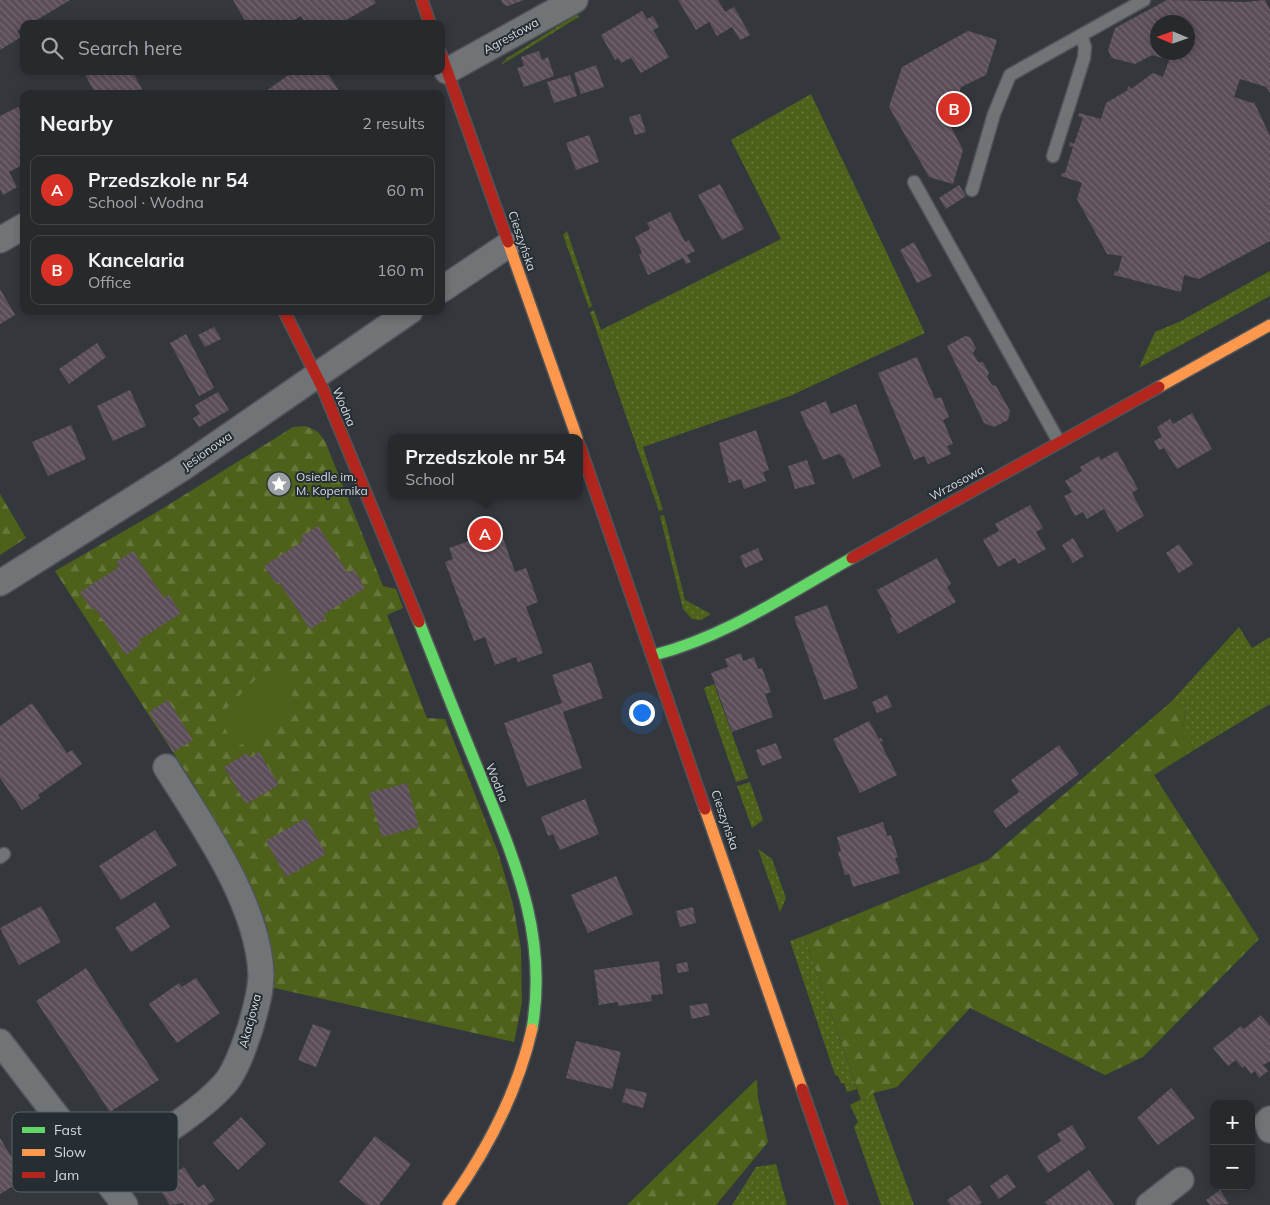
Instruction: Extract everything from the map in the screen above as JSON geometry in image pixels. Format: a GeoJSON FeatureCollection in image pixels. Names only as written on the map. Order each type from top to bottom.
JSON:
{"type":"FeatureCollection","features":[{"type":"Feature","properties":{"kind":"street"},"geometry":{"type":"LineString","coordinates":[[422,0],[429,20]]}},
{"type":"Feature","properties":{"kind":"street","name":"Agrestowa"},"geometry":{"type":"LineString","coordinates":[[445,62],[575,0]]}},
{"type":"Feature","properties":{"kind":"street","name":"Cieszyńska"},"geometry":{"type":"LineString","coordinates":[[445,65],[575,434]]}},
{"type":"Feature","properties":{"kind":"street"},"geometry":{"type":"LineString","coordinates":[[0,240],[20,228]]}},
{"type":"Feature","properties":{"kind":"street"},"geometry":{"type":"LineString","coordinates":[[445,287],[508,246]]}},
{"type":"Feature","properties":{"kind":"street","name":"Wodna"},"geometry":{"type":"LineString","coordinates":[[286,315],[296,331],[315,374],[410,598],[511,855],[526,900],[536,946],[537,1002],[527,1048],[514,1090],[474,1166],[448,1205]]}},
{"type":"Feature","properties":{"kind":"street","name":"Jesionowa"},"geometry":{"type":"LineString","coordinates":[[0,583],[181,469],[315,374],[404,315]]}},
{"type":"Feature","properties":{"kind":"street","name":"Wrzosowa"},"geometry":{"type":"LineString","coordinates":[[654,655],[682,648],[712,636],[1270,325]]}},
{"type":"Feature","properties":{"kind":"street","name":"Cieszyńska"},"geometry":{"type":"LineString","coordinates":[[583,455],[654,655],[842,1205]]}},
{"type":"Feature","properties":{"kind":"street","name":"Akacjowa"},"geometry":{"type":"LineString","coordinates":[[166,767],[240,892],[256,937],[261,975],[257,1005],[243,1051],[227,1081],[198,1107],[178,1121]]}},
{"type":"Feature","properties":{"kind":"street"},"geometry":{"type":"LineString","coordinates":[[0,1042],[55,1112]]}},
{"type":"Feature","properties":{"kind":"street"},"geometry":{"type":"LineString","coordinates":[[1149,1205],[1181,1180]]}},
{"type":"Feature","properties":{"kind":"street"},"geometry":{"type":"LineString","coordinates":[[116,1192],[125,1205]]}},
{"type":"Feature","properties":{"kind":"lane"},"geometry":{"type":"LineString","coordinates":[[972,190],[994,114],[1010,75],[1144,0]]}},
{"type":"Feature","properties":{"kind":"lane"},"geometry":{"type":"LineString","coordinates":[[1053,156],[1084,58],[1085,47],[1081,34]]}},
{"type":"Feature","properties":{"kind":"lane"},"geometry":{"type":"LineString","coordinates":[[914,182],[1059,442]]}},
{"type":"Feature","properties":{"kind":"green space"},"geometry":{"type":"Polygon","coordinates":[[[576,15],[580,16],[501,65],[507,58],[576,15]]]}},
{"type":"Feature","properties":{"kind":"green space"},"geometry":{"type":"Polygon","coordinates":[[[811,94],[925,333],[790,396],[643,447],[663,510],[659,511],[590,312],[594,310],[601,330],[781,239],[731,140],[811,94]]]}},
{"type":"Feature","properties":{"kind":"green space"},"geometry":{"type":"Polygon","coordinates":[[[567,231],[592,306],[589,308],[563,235],[567,231]]]}},
{"type":"Feature","properties":{"kind":"green space"},"geometry":{"type":"Polygon","coordinates":[[[1270,271],[1270,296],[1139,368],[1155,332],[1181,321],[1270,271]]]}},
{"type":"Feature","properties":{"kind":"green space"},"geometry":{"type":"Polygon","coordinates":[[[306,426],[318,432],[325,441],[383,586],[396,589],[403,608],[387,615],[427,718],[445,719],[498,852],[513,904],[521,949],[522,1003],[514,1042],[270,987],[271,950],[265,920],[249,883],[195,786],[55,571],[157,512],[293,427],[306,426]]]}},
{"type":"Feature","properties":{"kind":"green space"},"geometry":{"type":"Polygon","coordinates":[[[0,494],[26,538],[0,555],[0,494]]]}},
{"type":"Feature","properties":{"kind":"green space"},"geometry":{"type":"Polygon","coordinates":[[[664,515],[685,600],[711,614],[701,620],[692,619],[683,609],[660,516],[664,515]]]}},
{"type":"Feature","properties":{"kind":"green space"},"geometry":{"type":"Polygon","coordinates":[[[1239,627],[1252,648],[1270,637],[1270,704],[1194,750],[1183,728],[1186,708],[1172,701],[1239,627]]]}},
{"type":"Feature","properties":{"kind":"green space"},"geometry":{"type":"Polygon","coordinates":[[[277,666],[290,687],[297,714],[235,748],[225,728],[225,710],[255,680],[277,666]]]}},
{"type":"Feature","properties":{"kind":"green space"},"geometry":{"type":"Polygon","coordinates":[[[714,684],[748,778],[736,782],[704,688],[714,684]]]}},
{"type":"Feature","properties":{"kind":"green space"},"geometry":{"type":"Polygon","coordinates":[[[1172,701],[1186,708],[1183,728],[1194,750],[1154,775],[1259,939],[1143,1057],[1105,1075],[970,1008],[897,1087],[873,1093],[861,1100],[804,936],[988,860],[1172,701]]]}},
{"type":"Feature","properties":{"kind":"green space"},"geometry":{"type":"Polygon","coordinates":[[[750,782],[763,820],[752,828],[737,786],[750,782]]]}},
{"type":"Feature","properties":{"kind":"green space"},"geometry":{"type":"Polygon","coordinates":[[[758,849],[772,859],[786,898],[780,912],[758,849]]]}},
{"type":"Feature","properties":{"kind":"green space"},"geometry":{"type":"Polygon","coordinates":[[[804,936],[857,1089],[847,1092],[844,1083],[841,1083],[838,1076],[835,1075],[790,941],[804,936]]]}},
{"type":"Feature","properties":{"kind":"green space"},"geometry":{"type":"Polygon","coordinates":[[[757,1079],[758,1098],[768,1142],[716,1205],[627,1205],[757,1079]]]}},
{"type":"Feature","properties":{"kind":"green space"},"geometry":{"type":"Polygon","coordinates":[[[873,1093],[914,1205],[881,1205],[854,1127],[858,1122],[850,1105],[873,1093]]]}},
{"type":"Feature","properties":{"kind":"green space"},"geometry":{"type":"Polygon","coordinates":[[[776,1164],[787,1205],[732,1205],[756,1167],[776,1164]]]}},
{"type":"Feature","properties":{"kind":"building"},"geometry":{"type":"Polygon","coordinates":[[[0,0],[70,0],[37,20],[20,20],[20,29],[17,31],[20,38],[0,50],[0,0]]]}},
{"type":"Feature","properties":{"kind":"building"},"geometry":{"type":"Polygon","coordinates":[[[233,0],[374,0],[376,3],[346,20],[304,20],[301,16],[294,20],[245,20],[233,0]]]}},
{"type":"Feature","properties":{"kind":"building"},"geometry":{"type":"Polygon","coordinates":[[[501,0],[524,0],[507,6],[501,0]]]}},
{"type":"Feature","properties":{"kind":"building"},"geometry":{"type":"Polygon","coordinates":[[[678,0],[718,0],[725,12],[734,7],[750,35],[740,40],[732,27],[717,36],[709,22],[696,30],[678,0]]]}},
{"type":"Feature","properties":{"kind":"building"},"geometry":{"type":"Polygon","coordinates":[[[1167,0],[1245,2],[1265,0],[1270,10],[1270,93],[1266,87],[1240,79],[1234,97],[1254,102],[1270,136],[1270,241],[1199,279],[1184,275],[1181,292],[1114,275],[1115,271],[1118,272],[1122,256],[1107,254],[1077,199],[1082,183],[1061,176],[1062,173],[1065,173],[1073,147],[1069,146],[1070,142],[1074,144],[1083,118],[1078,116],[1079,113],[1101,119],[1106,103],[1128,90],[1129,86],[1131,89],[1153,73],[1163,77],[1169,60],[1195,60],[1195,15],[1150,15],[1150,56],[1135,64],[1112,58],[1108,50],[1115,28],[1167,0]]]}},
{"type":"Feature","properties":{"kind":"building"},"geometry":{"type":"Polygon","coordinates":[[[642,11],[647,19],[653,16],[659,27],[653,30],[669,57],[641,73],[631,58],[621,63],[618,58],[615,60],[601,35],[642,11]]]}},
{"type":"Feature","properties":{"kind":"building"},"geometry":{"type":"Polygon","coordinates":[[[968,31],[997,40],[986,75],[961,87],[957,100],[961,101],[957,113],[954,112],[950,125],[963,150],[953,184],[929,177],[889,107],[902,67],[968,31]]]}},
{"type":"Feature","properties":{"kind":"building"},"geometry":{"type":"Polygon","coordinates":[[[539,51],[542,60],[548,57],[554,76],[524,87],[517,68],[524,66],[521,57],[539,51]]]}},
{"type":"Feature","properties":{"kind":"building"},"geometry":{"type":"Polygon","coordinates":[[[596,65],[604,87],[581,94],[574,73],[596,65]]]}},
{"type":"Feature","properties":{"kind":"building"},"geometry":{"type":"Polygon","coordinates":[[[85,75],[134,75],[142,89],[140,90],[94,90],[85,75]]]}},
{"type":"Feature","properties":{"kind":"building"},"geometry":{"type":"Polygon","coordinates":[[[288,75],[329,75],[338,90],[268,90],[288,75]]]}},
{"type":"Feature","properties":{"kind":"building"},"geometry":{"type":"Polygon","coordinates":[[[570,75],[577,96],[554,103],[547,82],[570,75]]]}},
{"type":"Feature","properties":{"kind":"building"},"geometry":{"type":"Polygon","coordinates":[[[18,107],[20,111],[20,166],[9,172],[17,187],[3,195],[0,189],[0,116],[18,107]]]}},
{"type":"Feature","properties":{"kind":"building"},"geometry":{"type":"Polygon","coordinates":[[[640,114],[646,132],[635,135],[629,117],[640,114]]]}},
{"type":"Feature","properties":{"kind":"building"},"geometry":{"type":"Polygon","coordinates":[[[589,135],[599,162],[576,170],[566,143],[589,135]]]}},
{"type":"Feature","properties":{"kind":"building"},"geometry":{"type":"Polygon","coordinates":[[[720,184],[744,229],[722,240],[698,195],[720,184]]]}},
{"type":"Feature","properties":{"kind":"building"},"geometry":{"type":"Polygon","coordinates":[[[959,185],[966,196],[946,209],[939,198],[959,185]]]}},
{"type":"Feature","properties":{"kind":"building"},"geometry":{"type":"Polygon","coordinates":[[[670,212],[685,242],[689,240],[695,251],[687,255],[691,262],[686,264],[683,258],[648,275],[639,255],[642,253],[635,237],[650,229],[647,223],[670,212]]]}},
{"type":"Feature","properties":{"kind":"building"},"geometry":{"type":"Polygon","coordinates":[[[914,242],[932,276],[917,283],[900,250],[914,242]]]}},
{"type":"Feature","properties":{"kind":"building"},"geometry":{"type":"Polygon","coordinates":[[[0,289],[15,315],[0,324],[0,289]]]}},
{"type":"Feature","properties":{"kind":"building"},"geometry":{"type":"Polygon","coordinates":[[[214,327],[221,339],[205,347],[198,335],[214,327]]]}},
{"type":"Feature","properties":{"kind":"building"},"geometry":{"type":"Polygon","coordinates":[[[186,334],[214,388],[199,396],[170,343],[186,334]]]}},
{"type":"Feature","properties":{"kind":"building"},"geometry":{"type":"Polygon","coordinates":[[[965,336],[970,337],[976,348],[973,353],[978,362],[983,362],[989,373],[987,377],[992,385],[996,386],[1010,411],[1008,420],[994,427],[984,423],[947,346],[965,336]]]}},
{"type":"Feature","properties":{"kind":"building"},"geometry":{"type":"Polygon","coordinates":[[[97,343],[106,357],[69,384],[59,369],[97,343]]]}},
{"type":"Feature","properties":{"kind":"building"},"geometry":{"type":"Polygon","coordinates":[[[917,357],[935,399],[941,397],[949,417],[943,420],[953,444],[947,446],[951,454],[928,464],[924,456],[914,460],[878,373],[917,357]]]}},
{"type":"Feature","properties":{"kind":"building"},"geometry":{"type":"Polygon","coordinates":[[[130,390],[146,426],[113,441],[97,406],[130,390]]]}},
{"type":"Feature","properties":{"kind":"building"},"geometry":{"type":"Polygon","coordinates":[[[218,392],[229,410],[199,427],[193,418],[200,414],[195,405],[218,392]]]}},
{"type":"Feature","properties":{"kind":"building"},"geometry":{"type":"Polygon","coordinates":[[[826,401],[831,414],[856,404],[881,466],[853,479],[844,458],[839,454],[823,460],[800,412],[826,401]]]}},
{"type":"Feature","properties":{"kind":"building"},"geometry":{"type":"Polygon","coordinates":[[[1192,413],[1212,449],[1177,469],[1164,448],[1159,450],[1154,441],[1162,437],[1157,427],[1170,419],[1173,424],[1192,413]]]}},
{"type":"Feature","properties":{"kind":"building"},"geometry":{"type":"Polygon","coordinates":[[[71,425],[86,459],[48,476],[32,442],[71,425]]]}},
{"type":"Feature","properties":{"kind":"building"},"geometry":{"type":"Polygon","coordinates":[[[756,430],[769,470],[763,472],[766,481],[744,489],[741,479],[729,483],[719,443],[756,430]]]}},
{"type":"Feature","properties":{"kind":"building"},"geometry":{"type":"Polygon","coordinates":[[[1117,451],[1138,489],[1132,493],[1144,516],[1117,532],[1104,509],[1087,519],[1083,512],[1075,516],[1064,496],[1072,492],[1065,481],[1082,471],[1080,467],[1099,456],[1101,460],[1117,451]]]}},
{"type":"Feature","properties":{"kind":"building"},"geometry":{"type":"Polygon","coordinates":[[[807,460],[815,484],[795,489],[788,466],[807,460]]]}},
{"type":"Feature","properties":{"kind":"building"},"geometry":{"type":"Polygon","coordinates":[[[1030,505],[1043,528],[1036,532],[1046,549],[1018,564],[1015,558],[998,567],[983,540],[999,531],[995,524],[1030,505]]]}},
{"type":"Feature","properties":{"kind":"building"},"geometry":{"type":"Polygon","coordinates":[[[498,524],[515,572],[526,568],[538,602],[526,607],[543,653],[518,662],[516,657],[495,665],[485,637],[474,641],[445,562],[453,559],[449,548],[475,539],[473,533],[498,524]]]}},
{"type":"Feature","properties":{"kind":"building"},"geometry":{"type":"Polygon","coordinates":[[[318,526],[348,573],[354,569],[365,588],[323,615],[326,619],[310,629],[279,582],[276,584],[264,566],[303,541],[300,537],[318,526]]]}},
{"type":"Feature","properties":{"kind":"building"},"geometry":{"type":"Polygon","coordinates":[[[1073,538],[1084,556],[1073,563],[1062,545],[1073,538]]]}},
{"type":"Feature","properties":{"kind":"building"},"geometry":{"type":"Polygon","coordinates":[[[1179,544],[1193,564],[1179,573],[1166,553],[1179,544]]]}},
{"type":"Feature","properties":{"kind":"building"},"geometry":{"type":"Polygon","coordinates":[[[758,548],[763,560],[745,568],[740,556],[758,548]]]}},
{"type":"Feature","properties":{"kind":"building"},"geometry":{"type":"Polygon","coordinates":[[[133,551],[164,598],[169,595],[181,613],[139,640],[141,644],[126,655],[95,608],[92,610],[80,592],[119,567],[116,562],[133,551]]]}},
{"type":"Feature","properties":{"kind":"building"},"geometry":{"type":"Polygon","coordinates":[[[937,558],[951,584],[947,587],[956,602],[898,634],[890,618],[892,617],[877,590],[937,558]]]}},
{"type":"Feature","properties":{"kind":"building"},"geometry":{"type":"Polygon","coordinates":[[[827,605],[858,688],[824,700],[794,617],[827,605]]]}},
{"type":"Feature","properties":{"kind":"building"},"geometry":{"type":"Polygon","coordinates":[[[741,653],[743,661],[754,657],[758,669],[762,668],[771,692],[765,694],[773,717],[732,732],[711,673],[728,667],[725,659],[741,653]]]}},
{"type":"Feature","properties":{"kind":"building"},"geometry":{"type":"Polygon","coordinates":[[[591,662],[603,698],[563,712],[582,768],[527,787],[504,723],[562,703],[552,675],[591,662]]]}},
{"type":"Feature","properties":{"kind":"building"},"geometry":{"type":"Polygon","coordinates":[[[887,695],[892,707],[877,713],[872,702],[887,695]]]}},
{"type":"Feature","properties":{"kind":"building"},"geometry":{"type":"Polygon","coordinates":[[[168,700],[193,740],[173,752],[149,712],[168,700]]]}},
{"type":"Feature","properties":{"kind":"building"},"geometry":{"type":"Polygon","coordinates":[[[32,703],[67,753],[72,750],[82,764],[38,795],[40,798],[22,810],[0,778],[0,726],[32,703]]]}},
{"type":"Feature","properties":{"kind":"building"},"geometry":{"type":"Polygon","coordinates":[[[869,721],[879,739],[881,738],[883,741],[880,742],[897,775],[860,793],[833,739],[869,721]]]}},
{"type":"Feature","properties":{"kind":"building"},"geometry":{"type":"Polygon","coordinates":[[[776,743],[782,758],[762,766],[756,750],[776,743]]]}},
{"type":"Feature","properties":{"kind":"building"},"geometry":{"type":"Polygon","coordinates":[[[1059,745],[1079,774],[1006,828],[993,811],[1019,792],[1011,780],[1059,745]]]}},
{"type":"Feature","properties":{"kind":"building"},"geometry":{"type":"Polygon","coordinates":[[[259,752],[279,785],[246,804],[224,767],[247,753],[250,758],[259,752]]]}},
{"type":"Feature","properties":{"kind":"building"},"geometry":{"type":"Polygon","coordinates":[[[407,783],[419,827],[382,837],[369,793],[407,783]]]}},
{"type":"Feature","properties":{"kind":"building"},"geometry":{"type":"Polygon","coordinates":[[[585,799],[599,834],[560,850],[553,834],[548,836],[541,817],[585,799]]]}},
{"type":"Feature","properties":{"kind":"building"},"geometry":{"type":"Polygon","coordinates":[[[306,818],[326,854],[286,877],[266,841],[306,818]]]}},
{"type":"Feature","properties":{"kind":"building"},"geometry":{"type":"Polygon","coordinates":[[[883,822],[887,836],[891,835],[898,857],[895,858],[900,873],[853,887],[849,874],[845,875],[838,852],[841,851],[837,837],[883,822]]]}},
{"type":"Feature","properties":{"kind":"building"},"geometry":{"type":"Polygon","coordinates":[[[155,830],[177,865],[121,900],[99,866],[155,830]]]}},
{"type":"Feature","properties":{"kind":"building"},"geometry":{"type":"Polygon","coordinates":[[[616,876],[633,914],[588,933],[571,895],[616,876]]]}},
{"type":"Feature","properties":{"kind":"building"},"geometry":{"type":"Polygon","coordinates":[[[155,902],[170,927],[131,952],[115,928],[155,902]]]}},
{"type":"Feature","properties":{"kind":"building"},"geometry":{"type":"Polygon","coordinates":[[[41,906],[61,942],[19,965],[0,928],[41,906]]]}},
{"type":"Feature","properties":{"kind":"building"},"geometry":{"type":"Polygon","coordinates":[[[693,907],[696,923],[680,927],[676,911],[693,907]]]}},
{"type":"Feature","properties":{"kind":"building"},"geometry":{"type":"Polygon","coordinates":[[[659,961],[663,994],[651,995],[652,1001],[618,1006],[618,1002],[599,1005],[594,970],[659,961]]]}},
{"type":"Feature","properties":{"kind":"building"},"geometry":{"type":"Polygon","coordinates":[[[687,962],[689,971],[678,973],[676,964],[687,962]]]}},
{"type":"Feature","properties":{"kind":"building"},"geometry":{"type":"Polygon","coordinates":[[[86,968],[159,1080],[110,1112],[36,1001],[86,968]]]}},
{"type":"Feature","properties":{"kind":"building"},"geometry":{"type":"Polygon","coordinates":[[[196,978],[220,1013],[177,1043],[149,1004],[179,983],[182,987],[196,978]]]}},
{"type":"Feature","properties":{"kind":"building"},"geometry":{"type":"Polygon","coordinates":[[[707,1003],[710,1015],[692,1019],[689,1006],[707,1003]]]}},
{"type":"Feature","properties":{"kind":"building"},"geometry":{"type":"Polygon","coordinates":[[[1261,1015],[1270,1026],[1270,1061],[1263,1065],[1268,1071],[1259,1078],[1255,1071],[1251,1074],[1245,1066],[1242,1068],[1236,1060],[1228,1066],[1213,1048],[1241,1026],[1244,1029],[1261,1015]]]}},
{"type":"Feature","properties":{"kind":"building"},"geometry":{"type":"Polygon","coordinates":[[[313,1024],[331,1031],[316,1067],[298,1060],[313,1024]]]}},
{"type":"Feature","properties":{"kind":"building"},"geometry":{"type":"Polygon","coordinates":[[[576,1041],[621,1052],[612,1089],[566,1078],[576,1041]]]}},
{"type":"Feature","properties":{"kind":"building"},"geometry":{"type":"Polygon","coordinates":[[[626,1088],[647,1093],[643,1108],[622,1102],[626,1088]]]}},
{"type":"Feature","properties":{"kind":"building"},"geometry":{"type":"Polygon","coordinates":[[[1171,1088],[1195,1118],[1158,1145],[1137,1118],[1171,1088]]]}},
{"type":"Feature","properties":{"kind":"building"},"geometry":{"type":"Polygon","coordinates":[[[241,1117],[266,1144],[238,1170],[213,1143],[241,1117]]]}},
{"type":"Feature","properties":{"kind":"building"},"geometry":{"type":"Polygon","coordinates":[[[1072,1125],[1086,1148],[1048,1173],[1037,1156],[1061,1141],[1057,1134],[1072,1125]]]}},
{"type":"Feature","properties":{"kind":"building"},"geometry":{"type":"Polygon","coordinates":[[[375,1136],[411,1164],[379,1205],[367,1205],[339,1182],[375,1136]]]}},
{"type":"Feature","properties":{"kind":"building"},"geometry":{"type":"Polygon","coordinates":[[[0,1138],[12,1158],[12,1187],[0,1194],[0,1138]]]}},
{"type":"Feature","properties":{"kind":"building"},"geometry":{"type":"Polygon","coordinates":[[[184,1167],[198,1188],[204,1184],[215,1200],[207,1205],[184,1205],[183,1203],[170,1205],[162,1192],[178,1192],[178,1171],[184,1167]]]}},
{"type":"Feature","properties":{"kind":"building"},"geometry":{"type":"Polygon","coordinates":[[[1089,1170],[1114,1205],[1048,1205],[1045,1202],[1089,1170]]]}},
{"type":"Feature","properties":{"kind":"building"},"geometry":{"type":"Polygon","coordinates":[[[1007,1174],[1016,1187],[999,1199],[990,1186],[1007,1174]]]}},
{"type":"Feature","properties":{"kind":"building"},"geometry":{"type":"Polygon","coordinates":[[[970,1185],[982,1203],[978,1205],[951,1205],[947,1200],[970,1185]]]}},
{"type":"Feature","properties":{"kind":"building"},"geometry":{"type":"Polygon","coordinates":[[[1220,1190],[1229,1204],[1210,1205],[1206,1200],[1220,1190]]]}},
{"type":"Feature","properties":{"kind":"traffic: fast"},"geometry":{"type":"LineString","coordinates":[[654,655],[680,647],[731,626],[852,558]]}},
{"type":"Feature","properties":{"kind":"traffic: fast"},"geometry":{"type":"LineString","coordinates":[[419,622],[503,831],[524,895],[536,960],[536,994],[532,1029]]}},
{"type":"Feature","properties":{"kind":"traffic: slow"},"geometry":{"type":"LineString","coordinates":[[508,242],[576,434]]}},
{"type":"Feature","properties":{"kind":"traffic: slow"},"geometry":{"type":"LineString","coordinates":[[1159,387],[1270,325]]}},
{"type":"Feature","properties":{"kind":"traffic: slow"},"geometry":{"type":"LineString","coordinates":[[705,809],[802,1089]]}},
{"type":"Feature","properties":{"kind":"traffic: slow"},"geometry":{"type":"LineString","coordinates":[[448,1205],[488,1143],[499,1121],[518,1076],[532,1029]]}},
{"type":"Feature","properties":{"kind":"traffic: jam"},"geometry":{"type":"LineString","coordinates":[[422,0],[429,20]]}},
{"type":"Feature","properties":{"kind":"traffic: jam"},"geometry":{"type":"LineString","coordinates":[[445,65],[508,242]]}},
{"type":"Feature","properties":{"kind":"traffic: jam"},"geometry":{"type":"LineString","coordinates":[[286,315],[323,389],[419,622]]}},
{"type":"Feature","properties":{"kind":"traffic: jam"},"geometry":{"type":"LineString","coordinates":[[852,558],[1159,387]]}},
{"type":"Feature","properties":{"kind":"traffic: jam"},"geometry":{"type":"LineString","coordinates":[[583,456],[705,809]]}},
{"type":"Feature","properties":{"kind":"traffic: jam"},"geometry":{"type":"LineString","coordinates":[[802,1089],[842,1205]]}},
{"type":"Feature","properties":{"kind":"place","name":"Kancelaria"},"geometry":{"type":"Point","coordinates":[954,109]}},
{"type":"Feature","properties":{"kind":"place","name":"Osiedle im. M. Kopernika"},"geometry":{"type":"Point","coordinates":[279,484]}},
{"type":"Feature","properties":{"kind":"place","name":"Przedszkole nr 54"},"geometry":{"type":"Point","coordinates":[485,534]}}]}
